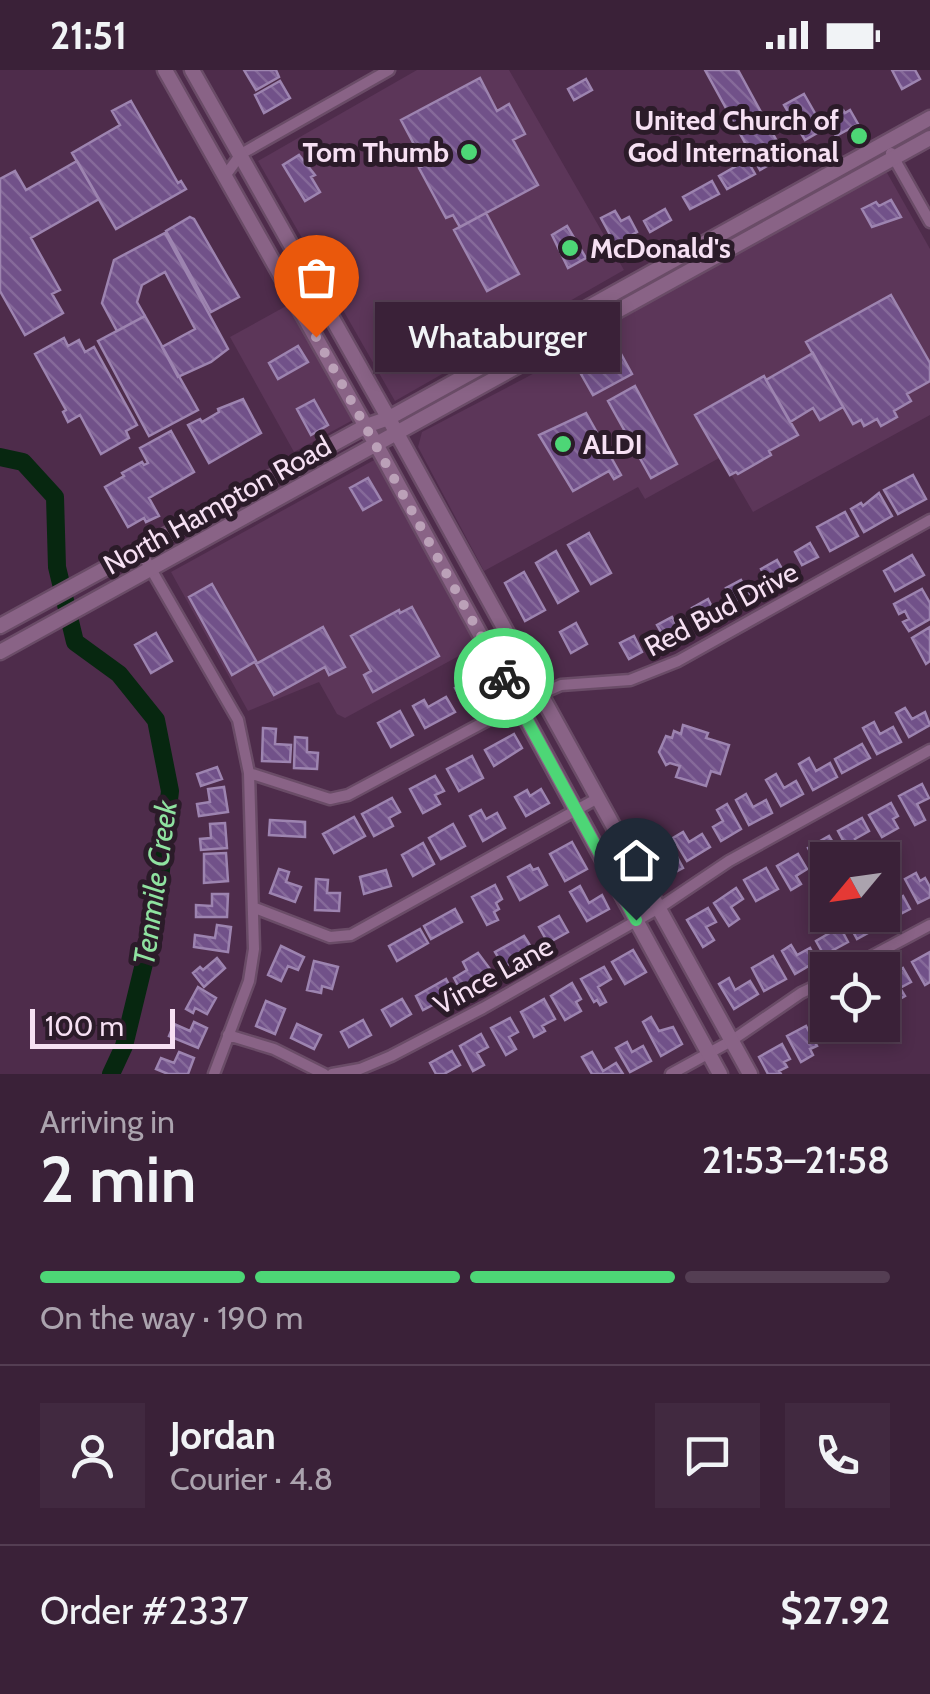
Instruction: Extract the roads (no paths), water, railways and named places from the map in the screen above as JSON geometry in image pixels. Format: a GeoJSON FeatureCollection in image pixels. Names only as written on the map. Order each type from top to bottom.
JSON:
{"type":"FeatureCollection","features":[{"type":"Feature","properties":{"kind":"main road"},"geometry":{"type":"LineString","coordinates":[[192,70],[398,434],[750,1074]]}},
{"type":"Feature","properties":{"kind":"main road"},"geometry":{"type":"LineString","coordinates":[[169,71],[720,1074]]}},
{"type":"Feature","properties":{"kind":"main road","name":"North Hampton Road"},"geometry":{"type":"LineString","coordinates":[[0,626],[366,426],[389,418],[930,118]]}},
{"type":"Feature","properties":{"kind":"main road","name":"North Hampton Road"},"geometry":{"type":"LineString","coordinates":[[6,649],[930,138]]}},
{"type":"Feature","properties":{"kind":"main road"},"geometry":{"type":"LineString","coordinates":[[270,255],[291,243]]}},
{"type":"Feature","properties":{"kind":"main road"},"geometry":{"type":"LineString","coordinates":[[630,285],[638,301]]}},
{"type":"Feature","properties":{"kind":"main road"},"geometry":{"type":"LineString","coordinates":[[306,320],[327,308]]}},
{"type":"Feature","properties":{"kind":"main road"},"geometry":{"type":"LineString","coordinates":[[504,354],[513,370]]}},
{"type":"Feature","properties":{"kind":"street"},"geometry":{"type":"LineString","coordinates":[[225,176],[241,154],[389,70]]}},
{"type":"Feature","properties":{"kind":"street"},"geometry":{"type":"LineString","coordinates":[[885,144],[930,222]]}},
{"type":"Feature","properties":{"kind":"street"},"geometry":{"type":"LineString","coordinates":[[927,522],[930,536]]}},
{"type":"Feature","properties":{"kind":"street","name":"Red Bud Drive"},"geometry":{"type":"LineString","coordinates":[[249,772],[330,799],[348,794],[518,704],[562,685],[630,680],[678,661],[927,522]]}},
{"type":"Feature","properties":{"kind":"street"},"geometry":{"type":"LineString","coordinates":[[140,550],[238,720],[249,772],[254,949],[249,981],[214,1074]]}},
{"type":"Feature","properties":{"kind":"street","name":"Vince Lane"},"geometry":{"type":"LineString","coordinates":[[328,1074],[360,1069],[391,1056],[659,908],[729,861],[930,750]]}},
{"type":"Feature","properties":{"kind":"street"},"geometry":{"type":"LineString","coordinates":[[255,908],[330,937],[352,934],[598,798]]}},
{"type":"Feature","properties":{"kind":"street"},"geometry":{"type":"LineString","coordinates":[[879,952],[930,924]]}},
{"type":"Feature","properties":{"kind":"street"},"geometry":{"type":"LineString","coordinates":[[671,1074],[810,989]]}},
{"type":"Feature","properties":{"kind":"street"},"geometry":{"type":"LineString","coordinates":[[228,1035],[328,1074]]}},
{"type":"Feature","properties":{"kind":"waterway","name":"Tenmile Creek"},"geometry":{"type":"LineString","coordinates":[[0,457],[23,462],[55,497],[57,567],[75,642],[119,674],[156,720],[170,791],[156,914],[124,1046],[111,1074]]}},
{"type":"Feature","properties":{"kind":"place","name":"United Church of God International"},"geometry":{"type":"Point","coordinates":[859,136]}},
{"type":"Feature","properties":{"kind":"place","name":"Tom Thumb"},"geometry":{"type":"Point","coordinates":[469,152]}},
{"type":"Feature","properties":{"kind":"place","name":"McDonald's"},"geometry":{"type":"Point","coordinates":[570,248]}},
{"type":"Feature","properties":{"kind":"place","name":"Whataburger"},"geometry":{"type":"Point","coordinates":[316,337]}},
{"type":"Feature","properties":{"kind":"place","name":"ALDI"},"geometry":{"type":"Point","coordinates":[563,444]}}]}
